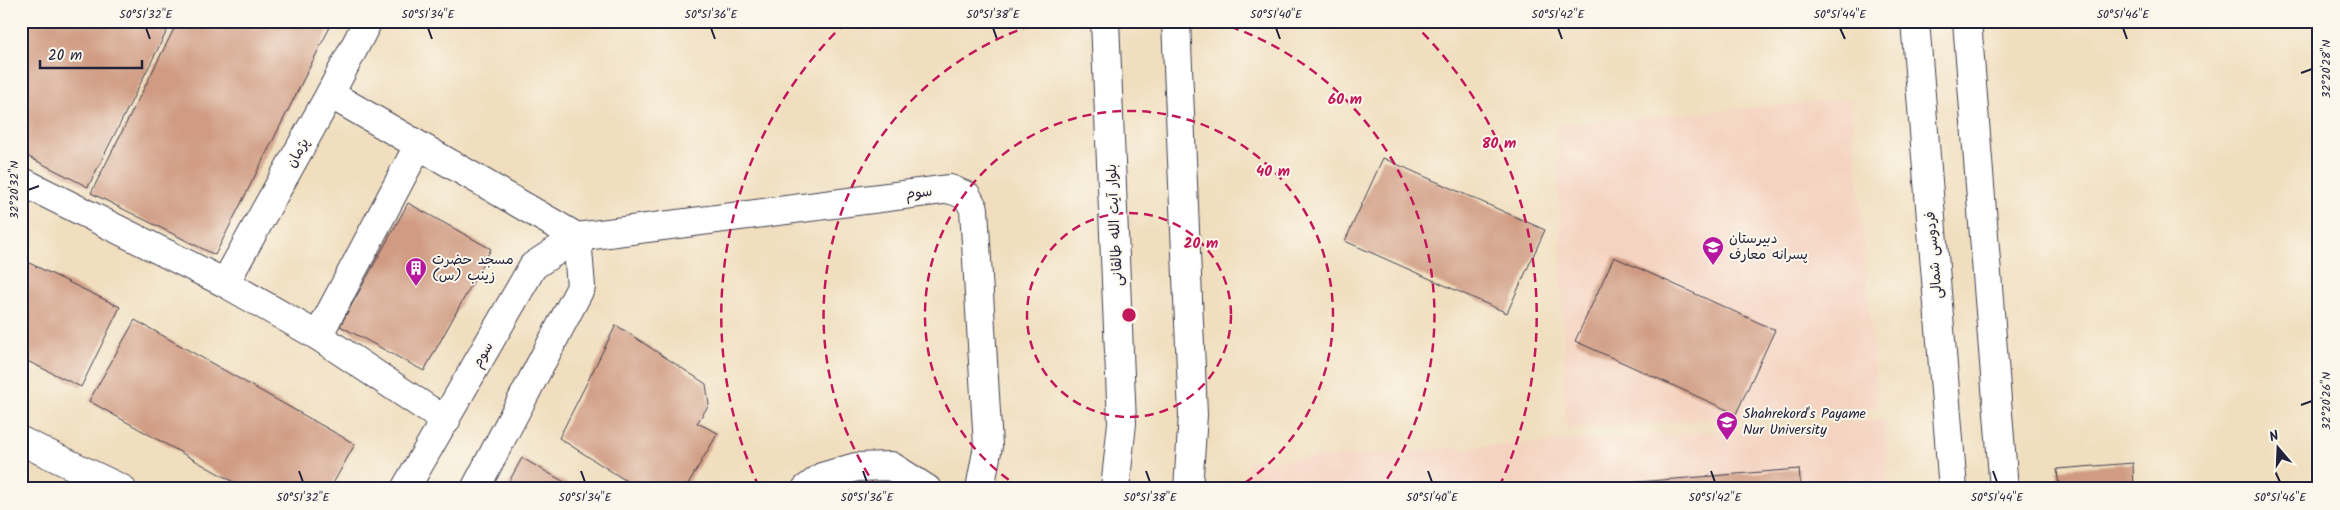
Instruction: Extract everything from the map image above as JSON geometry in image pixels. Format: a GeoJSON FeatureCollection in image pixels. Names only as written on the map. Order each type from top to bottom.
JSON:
{"type":"FeatureCollection","features":[{"type":"Feature","properties":{"kind":"street","name":"پژمان"},"geometry":{"type":"LineString","coordinates":[[225,283],[330,94],[368,21]]}},
{"type":"Feature","properties":{"kind":"street","name":"بلوار آیت الله طالقانی"},"geometry":{"type":"LineString","coordinates":[[1106,21],[1122,423],[1115,489]]}},
{"type":"Feature","properties":{"kind":"street"},"geometry":{"type":"LineString","coordinates":[[1176,21],[1193,416],[1188,489]]}},
{"type":"Feature","properties":{"kind":"street","name":"فردوسی شمالی"},"geometry":{"type":"LineString","coordinates":[[1915,21],[1953,489]]}},
{"type":"Feature","properties":{"kind":"street"},"geometry":{"type":"LineString","coordinates":[[1967,21],[2004,489]]}},
{"type":"Feature","properties":{"kind":"street"},"geometry":{"type":"LineString","coordinates":[[330,94],[577,237],[581,287],[475,489]]}},
{"type":"Feature","properties":{"kind":"street"},"geometry":{"type":"LineString","coordinates":[[318,336],[418,146]]}},
{"type":"Feature","properties":{"kind":"street"},"geometry":{"type":"LineString","coordinates":[[21,181],[225,283],[318,336],[446,421]]}},
{"type":"Feature","properties":{"kind":"street","name":"سوم"},"geometry":{"type":"LineString","coordinates":[[405,489],[446,421],[533,266],[577,237],[950,189],[967,196],[974,209],[988,446],[980,489]]}},
{"type":"Feature","properties":{"kind":"street"},"geometry":{"type":"LineString","coordinates":[[21,442],[122,489]]}},
{"type":"Feature","properties":{"kind":"street"},"geometry":{"type":"LineString","coordinates":[[823,485],[856,467],[891,466],[927,489]]}},
{"type":"Feature","properties":{"kind":"shaded area","name":"دبیرستان پسرانه معارف"},"geometry":{"type":"Polygon","coordinates":[[[1851,99],[1878,408],[1566,429],[1557,125],[1851,99]]]}},
{"type":"Feature","properties":{"kind":"shaded area","name":"Shahrekord's Payame Nur University"},"geometry":{"type":"Polygon","coordinates":[[[1885,420],[1889,489],[1246,489],[1249,462],[1885,420]]]}},
{"type":"Feature","properties":{"kind":"building"},"geometry":{"type":"Polygon","coordinates":[[[21,21],[172,21],[88,187],[21,153],[21,21]]]}},
{"type":"Feature","properties":{"kind":"building"},"geometry":{"type":"Polygon","coordinates":[[[178,21],[333,21],[215,255],[91,193],[178,21]]]}},
{"type":"Feature","properties":{"kind":"building"},"geometry":{"type":"Polygon","coordinates":[[[1383,158],[1545,230],[1507,313],[1345,241],[1383,158]]]}},
{"type":"Feature","properties":{"kind":"building","name":"مسجد حضرت زینب (س)"},"geometry":{"type":"Polygon","coordinates":[[[408,203],[491,249],[424,371],[340,326],[408,203]]]}},
{"type":"Feature","properties":{"kind":"building"},"geometry":{"type":"Polygon","coordinates":[[[1614,257],[1775,330],[1736,414],[1575,341],[1614,257]]]}},
{"type":"Feature","properties":{"kind":"building"},"geometry":{"type":"Polygon","coordinates":[[[21,259],[120,307],[81,387],[21,358],[21,259]]]}},
{"type":"Feature","properties":{"kind":"building"},"geometry":{"type":"Polygon","coordinates":[[[135,320],[355,444],[330,489],[246,489],[89,401],[135,320]]]}},
{"type":"Feature","properties":{"kind":"building"},"geometry":{"type":"Polygon","coordinates":[[[616,325],[706,384],[709,405],[697,423],[718,433],[685,489],[639,489],[559,438],[616,325]]]}},
{"type":"Feature","properties":{"kind":"building"},"geometry":{"type":"Polygon","coordinates":[[[522,458],[577,489],[505,489],[522,458]]]}},
{"type":"Feature","properties":{"kind":"building"},"geometry":{"type":"Polygon","coordinates":[[[2133,463],[2134,489],[2059,489],[2057,469],[2133,463]]]}},
{"type":"Feature","properties":{"kind":"building"},"geometry":{"type":"Polygon","coordinates":[[[1799,469],[1801,489],[1575,489],[1575,487],[1799,469]]]}},
{"type":"Feature","properties":{"kind":"place","name":"دبیرستان پسرانه معارف"},"geometry":{"type":"Point","coordinates":[1713,266]}},
{"type":"Feature","properties":{"kind":"place","name":"مسجد حضرت زینب (س)"},"geometry":{"type":"Point","coordinates":[416,287]}},
{"type":"Feature","properties":{"kind":"place","name":"Shahrekord's Payame Nur University"},"geometry":{"type":"Point","coordinates":[1727,441]}}]}
